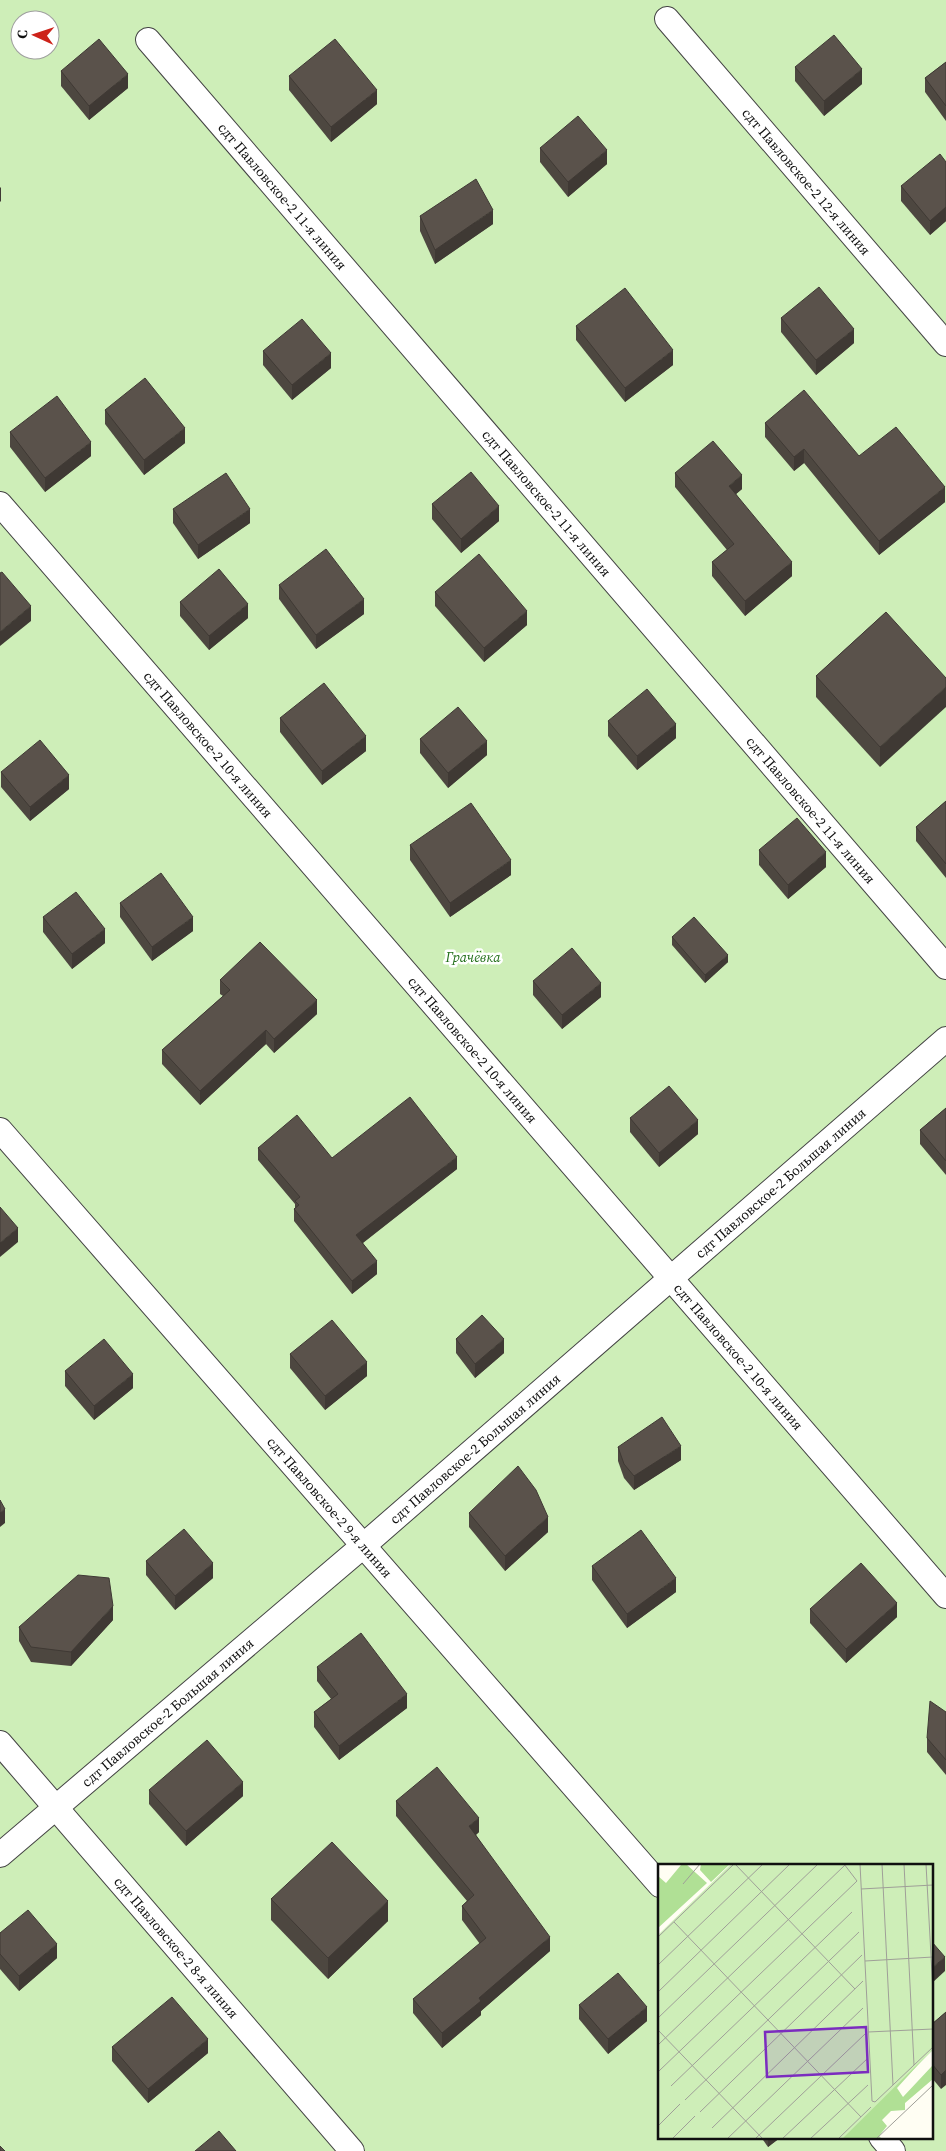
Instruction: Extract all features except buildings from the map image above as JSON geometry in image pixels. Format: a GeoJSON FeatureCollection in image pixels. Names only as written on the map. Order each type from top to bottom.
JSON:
{"type":"FeatureCollection","features":[{"type":"Feature","properties":{"kind":"lane","name":"сдт Павловское-2 12-я линия"},"geometry":{"type":"LineString","coordinates":[[667,19],[946,344]]}},
{"type":"Feature","properties":{"kind":"lane","name":"сдт Павловское-2 11-я линия"},"geometry":{"type":"LineString","coordinates":[[148,40],[946,967]]}},
{"type":"Feature","properties":{"kind":"lane","name":"сдт Павловское-2 10-я линия"},"geometry":{"type":"LineString","coordinates":[[0,504],[946,1596]]}},
{"type":"Feature","properties":{"kind":"lane","name":"сдт Павловское-2 Большая линия"},"geometry":{"type":"LineString","coordinates":[[0,1855],[55,1806],[363,1546],[946,1039]]}},
{"type":"Feature","properties":{"kind":"lane","name":"сдт Павловское-2 9-я линия"},"geometry":{"type":"LineString","coordinates":[[0,1130],[658,1883]]}},
{"type":"Feature","properties":{"kind":"lane","name":"сдт Павловское-2 8-я линия"},"geometry":{"type":"LineString","coordinates":[[0,1743],[352,2151]]}},
{"type":"Feature","properties":{"kind":"lane"},"geometry":{"type":"LineString","coordinates":[[882,2138],[893,2151]]}},
{"type":"Feature","properties":{"kind":"green space","name":"Грачёвка"},"geometry":{"type":"Polygon","coordinates":[[[0,0],[946,0],[946,2151],[0,2151],[0,0]]]}}]}
